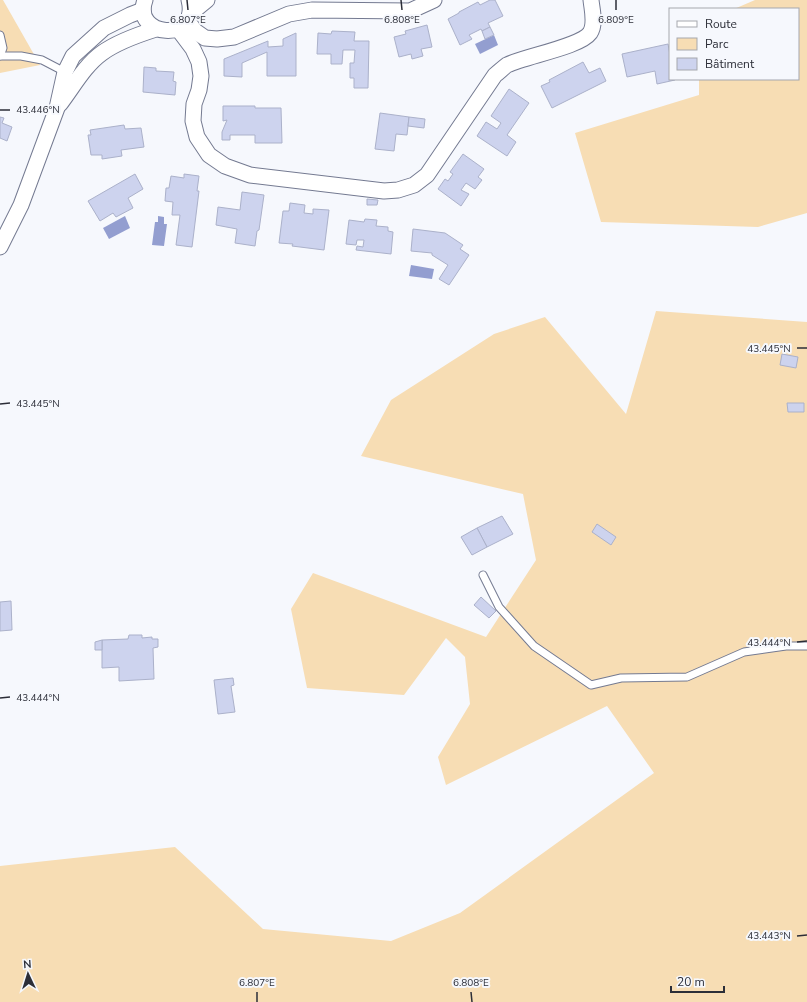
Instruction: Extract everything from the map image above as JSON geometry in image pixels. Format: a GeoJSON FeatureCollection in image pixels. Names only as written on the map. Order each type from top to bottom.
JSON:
{"type":"FeatureCollection","features":[{"type":"Feature","properties":{"kind":"street"},"geometry":{"type":"LineString","coordinates":[[144,5],[145,18],[150,24],[156,29],[170,31],[186,16],[207,0]]}},
{"type":"Feature","properties":{"kind":"street"},"geometry":{"type":"LineString","coordinates":[[186,16],[195,31],[205,38],[217,39],[234,37],[289,14],[312,10],[410,11],[434,0]]}},
{"type":"Feature","properties":{"kind":"street"},"geometry":{"type":"LineString","coordinates":[[186,16],[193,49],[199,62],[201,76],[199,90],[194,104],[193,121],[197,137],[209,155],[225,166],[250,175],[384,191],[398,190],[414,185],[427,175],[495,75],[507,66],[524,59],[579,42],[590,33],[593,23],[591,0]]}},
{"type":"Feature","properties":{"kind":"street"},"geometry":{"type":"LineString","coordinates":[[0,247],[21,205],[57,108],[65,72],[73,56],[104,28],[130,15],[144,5]]}},
{"type":"Feature","properties":{"kind":"street"},"geometry":{"type":"LineString","coordinates":[[57,108],[88,66],[101,54],[127,39],[156,29]]}},
{"type":"Feature","properties":{"kind":"lane"},"geometry":{"type":"LineString","coordinates":[[0,36],[3,48],[0,56],[21,56],[42,60],[65,72]]}},
{"type":"Feature","properties":{"kind":"lane"},"geometry":{"type":"LineString","coordinates":[[483,575],[499,607],[534,646],[591,685],[621,678],[687,677],[744,652],[786,646],[807,646]]}},
{"type":"Feature","properties":{"kind":"green space"},"geometry":{"type":"Polygon","coordinates":[[[0,0],[3,0],[40,65],[0,73],[0,0]]]}},
{"type":"Feature","properties":{"kind":"green space"},"geometry":{"type":"Polygon","coordinates":[[[755,0],[807,0],[807,213],[758,227],[601,222],[575,133],[699,95],[699,80],[799,80],[799,8],[736,8],[755,0]]]}},
{"type":"Feature","properties":{"kind":"green space"},"geometry":{"type":"Polygon","coordinates":[[[656,311],[807,322],[807,1002],[0,1002],[0,866],[175,847],[263,929],[391,941],[460,913],[654,773],[607,706],[446,785],[438,757],[470,704],[465,657],[446,638],[404,695],[307,688],[291,609],[313,573],[486,637],[536,560],[523,494],[361,456],[391,400],[494,334],[545,317],[626,414],[656,311]]]}},
{"type":"Feature","properties":{"kind":"water"},"geometry":{"type":"Polygon","coordinates":[[[494,35],[498,45],[480,54],[475,44],[494,35]]]}},
{"type":"Feature","properties":{"kind":"water"},"geometry":{"type":"Polygon","coordinates":[[[125,216],[130,228],[109,239],[103,228],[125,216]]]}},
{"type":"Feature","properties":{"kind":"water"},"geometry":{"type":"Polygon","coordinates":[[[158,216],[164,217],[164,224],[167,224],[164,246],[152,245],[155,222],[158,222],[158,216]]]}},
{"type":"Feature","properties":{"kind":"water"},"geometry":{"type":"Polygon","coordinates":[[[411,265],[434,269],[432,279],[409,276],[411,265]]]}},
{"type":"Feature","properties":{"kind":"building"},"geometry":{"type":"Polygon","coordinates":[[[490,0],[495,0],[503,16],[488,23],[490,27],[482,31],[481,29],[469,35],[472,39],[460,45],[448,19],[478,2],[480,5],[490,0]]]}},
{"type":"Feature","properties":{"kind":"building"},"geometry":{"type":"Polygon","coordinates":[[[427,25],[432,47],[421,49],[423,56],[412,59],[411,54],[399,57],[394,37],[406,34],[405,31],[427,25]]]}},
{"type":"Feature","properties":{"kind":"building"},"geometry":{"type":"Polygon","coordinates":[[[490,27],[494,35],[485,39],[482,31],[490,27]]]}},
{"type":"Feature","properties":{"kind":"building"},"geometry":{"type":"Polygon","coordinates":[[[332,31],[355,32],[354,41],[369,41],[368,88],[354,88],[354,78],[350,78],[350,63],[354,63],[355,50],[343,50],[342,64],[331,64],[331,54],[317,54],[318,33],[331,34],[332,31]]]}},
{"type":"Feature","properties":{"kind":"building"},"geometry":{"type":"Polygon","coordinates":[[[296,33],[296,76],[267,76],[267,52],[242,63],[242,77],[224,76],[224,59],[268,41],[268,47],[283,46],[283,39],[296,33]]]}},
{"type":"Feature","properties":{"kind":"building"},"geometry":{"type":"Polygon","coordinates":[[[668,44],[669,80],[675,80],[657,84],[655,71],[627,77],[622,54],[668,44]]]}},
{"type":"Feature","properties":{"kind":"building"},"geometry":{"type":"Polygon","coordinates":[[[583,62],[589,73],[600,68],[606,81],[552,108],[541,86],[550,82],[549,80],[583,62]]]}},
{"type":"Feature","properties":{"kind":"building"},"geometry":{"type":"Polygon","coordinates":[[[144,67],[156,68],[156,71],[174,72],[173,81],[176,82],[175,95],[143,92],[144,67]]]}},
{"type":"Feature","properties":{"kind":"building"},"geometry":{"type":"Polygon","coordinates":[[[509,89],[529,103],[507,135],[516,142],[507,156],[477,136],[486,122],[497,129],[501,123],[491,116],[509,89]]]}},
{"type":"Feature","properties":{"kind":"building"},"geometry":{"type":"Polygon","coordinates":[[[223,106],[281,108],[282,143],[255,143],[255,135],[230,135],[230,140],[222,140],[222,132],[227,120],[223,121],[223,106]]]}},
{"type":"Feature","properties":{"kind":"building"},"geometry":{"type":"Polygon","coordinates":[[[380,113],[409,117],[407,135],[396,134],[394,151],[375,149],[380,113]]]}},
{"type":"Feature","properties":{"kind":"building"},"geometry":{"type":"Polygon","coordinates":[[[0,117],[4,118],[2,123],[12,127],[7,141],[0,138],[0,117]]]}},
{"type":"Feature","properties":{"kind":"building"},"geometry":{"type":"Polygon","coordinates":[[[409,117],[425,119],[424,128],[408,126],[409,117]]]}},
{"type":"Feature","properties":{"kind":"building"},"geometry":{"type":"Polygon","coordinates":[[[124,125],[125,129],[141,128],[144,147],[121,150],[122,156],[102,159],[102,155],[91,155],[88,135],[91,135],[90,130],[124,125]]]}},
{"type":"Feature","properties":{"kind":"building"},"geometry":{"type":"Polygon","coordinates":[[[463,154],[484,169],[478,177],[482,180],[475,189],[466,183],[461,190],[469,194],[461,206],[438,189],[445,179],[448,181],[453,174],[450,172],[463,154]]]}},
{"type":"Feature","properties":{"kind":"building"},"geometry":{"type":"Polygon","coordinates":[[[135,174],[143,189],[128,198],[133,208],[116,217],[113,213],[100,221],[88,201],[135,174]]]}},
{"type":"Feature","properties":{"kind":"building"},"geometry":{"type":"Polygon","coordinates":[[[184,174],[199,176],[197,191],[199,191],[192,247],[176,245],[180,215],[172,215],[173,202],[165,201],[166,188],[169,188],[171,176],[184,178],[184,174]]]}},
{"type":"Feature","properties":{"kind":"building"},"geometry":{"type":"Polygon","coordinates":[[[242,192],[264,195],[255,246],[235,243],[237,229],[216,225],[218,207],[240,210],[242,192]]]}},
{"type":"Feature","properties":{"kind":"building"},"geometry":{"type":"Polygon","coordinates":[[[367,199],[378,200],[377,205],[367,205],[367,199]]]}},
{"type":"Feature","properties":{"kind":"building"},"geometry":{"type":"Polygon","coordinates":[[[290,203],[305,205],[304,213],[313,214],[313,209],[329,210],[324,250],[279,243],[283,211],[289,211],[290,203]]]}},
{"type":"Feature","properties":{"kind":"building"},"geometry":{"type":"Polygon","coordinates":[[[365,219],[377,220],[376,226],[388,227],[388,231],[393,232],[391,254],[356,250],[357,246],[363,247],[364,240],[357,240],[356,245],[346,244],[349,220],[364,222],[365,219]]]}},
{"type":"Feature","properties":{"kind":"building"},"geometry":{"type":"Polygon","coordinates":[[[413,229],[445,233],[463,245],[460,249],[469,255],[449,285],[439,279],[448,265],[432,255],[432,253],[411,251],[413,229]]]}},
{"type":"Feature","properties":{"kind":"building"},"geometry":{"type":"Polygon","coordinates":[[[782,354],[798,357],[796,368],[780,365],[782,354]]]}},
{"type":"Feature","properties":{"kind":"building"},"geometry":{"type":"Polygon","coordinates":[[[787,403],[804,403],[804,412],[788,412],[787,403]]]}},
{"type":"Feature","properties":{"kind":"building"},"geometry":{"type":"Polygon","coordinates":[[[502,516],[513,534],[487,547],[477,528],[502,516]]]}},
{"type":"Feature","properties":{"kind":"building"},"geometry":{"type":"Polygon","coordinates":[[[597,524],[616,537],[611,545],[592,532],[597,524]]]}},
{"type":"Feature","properties":{"kind":"building"},"geometry":{"type":"Polygon","coordinates":[[[477,528],[487,547],[472,555],[461,537],[477,528]]]}},
{"type":"Feature","properties":{"kind":"building"},"geometry":{"type":"Polygon","coordinates":[[[481,597],[496,611],[489,618],[474,605],[481,597]]]}},
{"type":"Feature","properties":{"kind":"building"},"geometry":{"type":"Polygon","coordinates":[[[11,601],[12,630],[0,631],[0,602],[11,601]]]}},
{"type":"Feature","properties":{"kind":"building"},"geometry":{"type":"Polygon","coordinates":[[[129,635],[142,635],[142,638],[152,637],[152,639],[158,639],[158,647],[153,648],[154,679],[119,681],[119,667],[102,668],[102,640],[128,639],[129,635]]]}},
{"type":"Feature","properties":{"kind":"building"},"geometry":{"type":"Polygon","coordinates":[[[102,640],[102,650],[95,650],[95,642],[102,640]]]}},
{"type":"Feature","properties":{"kind":"building"},"geometry":{"type":"Polygon","coordinates":[[[233,678],[234,685],[231,686],[235,712],[218,714],[214,680],[233,678]]]}}]}
